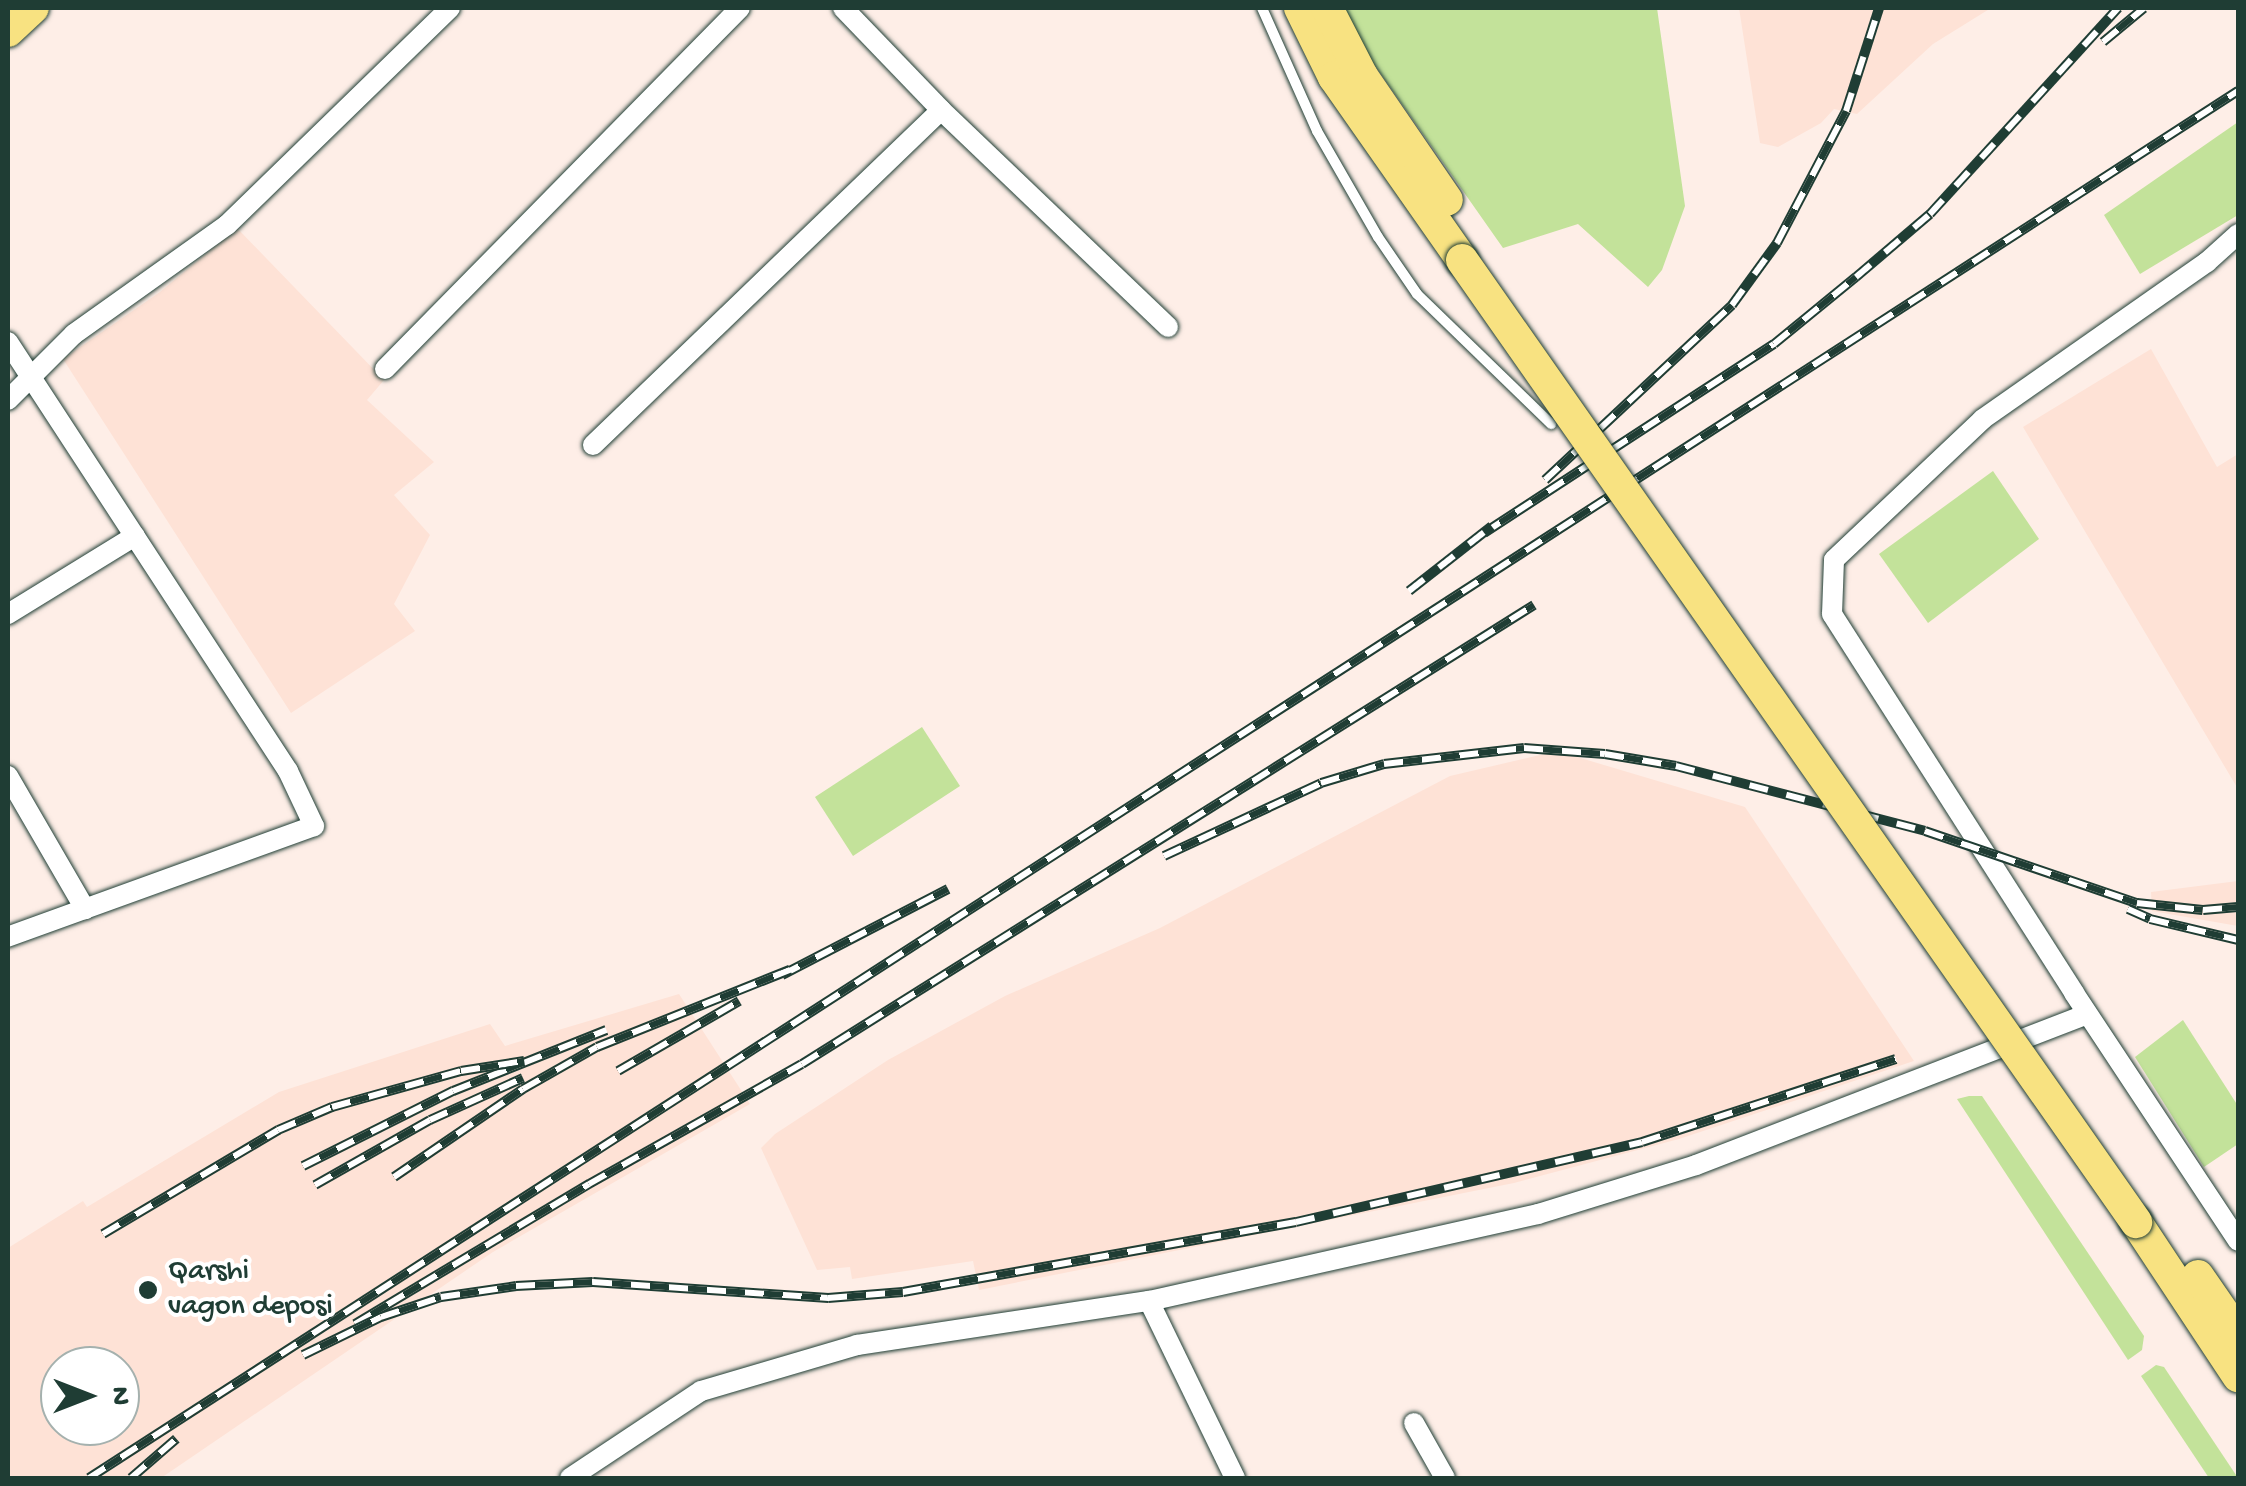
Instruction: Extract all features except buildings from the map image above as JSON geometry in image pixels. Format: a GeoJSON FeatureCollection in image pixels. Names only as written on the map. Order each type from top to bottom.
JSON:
{"type":"FeatureCollection","features":[{"type":"Feature","properties":{"kind":"main road"},"geometry":{"type":"LineString","coordinates":[[8,31],[33,8]]}},
{"type":"Feature","properties":{"kind":"main road"},"geometry":{"type":"LineString","coordinates":[[1300,8],[1334,77],[1471,255],[2144,1217],[2238,1334]]}},
{"type":"Feature","properties":{"kind":"main road"},"geometry":{"type":"LineString","coordinates":[[1326,8],[1362,76],[1471,255]]}},
{"type":"Feature","properties":{"kind":"main road"},"geometry":{"type":"LineString","coordinates":[[2144,1217],[2238,1376]]}},
{"type":"Feature","properties":{"kind":"street"},"geometry":{"type":"LineString","coordinates":[[8,400],[74,334],[227,224],[450,8]]}},
{"type":"Feature","properties":{"kind":"street"},"geometry":{"type":"LineString","coordinates":[[385,369],[740,8]]}},
{"type":"Feature","properties":{"kind":"street"},"geometry":{"type":"LineString","coordinates":[[843,8],[941,110],[1168,327]]}},
{"type":"Feature","properties":{"kind":"street"},"geometry":{"type":"LineString","coordinates":[[593,445],[941,110]]}},
{"type":"Feature","properties":{"kind":"street"},"geometry":{"type":"LineString","coordinates":[[2238,234],[2207,262],[1983,419],[1834,560],[1832,614],[2087,1014],[2238,1241]]}},
{"type":"Feature","properties":{"kind":"street"},"geometry":{"type":"LineString","coordinates":[[8,342],[288,771],[314,826],[8,938]]}},
{"type":"Feature","properties":{"kind":"street"},"geometry":{"type":"LineString","coordinates":[[8,614],[135,536]]}},
{"type":"Feature","properties":{"kind":"street"},"geometry":{"type":"LineString","coordinates":[[8,776],[85,909]]}},
{"type":"Feature","properties":{"kind":"street"},"geometry":{"type":"LineString","coordinates":[[570,1478],[700,1392],[858,1344],[1149,1302],[1538,1214],[1696,1164],[2087,1014]]}},
{"type":"Feature","properties":{"kind":"street"},"geometry":{"type":"LineString","coordinates":[[1149,1302],[1235,1478]]}},
{"type":"Feature","properties":{"kind":"street"},"geometry":{"type":"LineString","coordinates":[[1414,1423],[1445,1478]]}},
{"type":"Feature","properties":{"kind":"lane"},"geometry":{"type":"LineString","coordinates":[[1262,8],[1317,131],[1407,280],[1477,355],[1551,424]]}},
{"type":"Feature","properties":{"kind":"shaded area"},"geometry":{"type":"Polygon","coordinates":[[[1739,8],[1991,8],[1933,44],[1857,114],[1834,109],[1821,123],[1778,147],[1760,143],[1739,8]]]}},
{"type":"Feature","properties":{"kind":"shaded area"},"geometry":{"type":"Polygon","coordinates":[[[237,228],[384,380],[367,400],[434,462],[394,495],[430,535],[394,604],[415,631],[291,713],[63,359],[160,292],[237,228]]]}},
{"type":"Feature","properties":{"kind":"shaded area"},"geometry":{"type":"Polygon","coordinates":[[[2151,349],[2217,467],[2238,454],[2238,789],[2023,427],[2151,349]]]}},
{"type":"Feature","properties":{"kind":"shaded area"},"geometry":{"type":"Polygon","coordinates":[[[1557,751],[1745,807],[1914,1061],[1679,1139],[1514,1183],[979,1290],[973,1261],[852,1279],[850,1267],[817,1270],[761,1148],[775,1134],[888,1060],[1005,996],[1160,928],[1450,776],[1557,751]]]}},
{"type":"Feature","properties":{"kind":"shaded area"},"geometry":{"type":"Polygon","coordinates":[[[2238,881],[2238,926],[2152,911],[2151,892],[2238,881]]]}},
{"type":"Feature","properties":{"kind":"shaded area"},"geometry":{"type":"Polygon","coordinates":[[[679,994],[750,1104],[493,1252],[161,1478],[8,1478],[8,1248],[83,1201],[87,1207],[279,1092],[490,1024],[505,1046],[679,994]]]}},
{"type":"Feature","properties":{"kind":"green space"},"geometry":{"type":"Polygon","coordinates":[[[1343,8],[1657,8],[1685,206],[1662,270],[1648,287],[1578,224],[1503,248],[1357,40],[1343,8]]]}},
{"type":"Feature","properties":{"kind":"green space"},"geometry":{"type":"Polygon","coordinates":[[[2238,122],[2238,215],[2140,274],[2104,215],[2238,122]]]}},
{"type":"Feature","properties":{"kind":"green space"},"geometry":{"type":"Polygon","coordinates":[[[1993,471],[2039,539],[1928,623],[1879,554],[1993,471]]]}},
{"type":"Feature","properties":{"kind":"green space"},"geometry":{"type":"Polygon","coordinates":[[[922,727],[960,786],[853,856],[815,797],[922,727]]]}},
{"type":"Feature","properties":{"kind":"green space"},"geometry":{"type":"Polygon","coordinates":[[[2183,1020],[2238,1106],[2238,1144],[2204,1167],[2135,1057],[2183,1020]]]}},
{"type":"Feature","properties":{"kind":"green space"},"geometry":{"type":"Polygon","coordinates":[[[1982,1096],[2144,1336],[2142,1350],[2128,1360],[1957,1099],[1982,1096]]]}},
{"type":"Feature","properties":{"kind":"green space"},"geometry":{"type":"Polygon","coordinates":[[[2156,1365],[2164,1367],[2238,1478],[2209,1478],[2141,1376],[2156,1365]]]}},
{"type":"Feature","properties":{"kind":"railway"},"geometry":{"type":"LineString","coordinates":[[1545,480],[1732,305],[1777,243],[1846,111],[1879,8]]}},
{"type":"Feature","properties":{"kind":"railway"},"geometry":{"type":"LineString","coordinates":[[1484,533],[1774,344],[1856,277],[1930,214],[2118,8]]}},
{"type":"Feature","properties":{"kind":"railway"},"geometry":{"type":"LineString","coordinates":[[2103,42],[2144,8]]}},
{"type":"Feature","properties":{"kind":"railway"},"geometry":{"type":"LineString","coordinates":[[89,1478],[2238,91]]}},
{"type":"Feature","properties":{"kind":"railway"},"geometry":{"type":"LineString","coordinates":[[1409,591],[1492,526]]}},
{"type":"Feature","properties":{"kind":"railway"},"geometry":{"type":"LineString","coordinates":[[355,1324],[589,1184],[802,1064],[1534,605]]}},
{"type":"Feature","properties":{"kind":"railway"},"geometry":{"type":"LineString","coordinates":[[1164,856],[1321,783],[1384,764],[1524,748],[1605,754],[1676,766],[1925,831],[2137,903],[2203,910],[2238,907]]}},
{"type":"Feature","properties":{"kind":"railway"},"geometry":{"type":"LineString","coordinates":[[782,975],[948,889]]}},
{"type":"Feature","properties":{"kind":"railway"},"geometry":{"type":"LineString","coordinates":[[2128,909],[2150,919],[2238,940]]}},
{"type":"Feature","properties":{"kind":"railway"},"geometry":{"type":"LineString","coordinates":[[394,1177],[523,1089],[597,1047],[790,970]]}},
{"type":"Feature","properties":{"kind":"railway"},"geometry":{"type":"LineString","coordinates":[[618,1071],[739,1001]]}},
{"type":"Feature","properties":{"kind":"railway"},"geometry":{"type":"LineString","coordinates":[[303,1166],[453,1091],[606,1030]]}},
{"type":"Feature","properties":{"kind":"railway"},"geometry":{"type":"LineString","coordinates":[[303,1355],[381,1317],[441,1297],[516,1286],[593,1282],[828,1298],[903,1292],[1296,1222],[1642,1142],[1896,1059]]}},
{"type":"Feature","properties":{"kind":"railway"},"geometry":{"type":"LineString","coordinates":[[103,1234],[278,1130],[332,1107],[461,1071],[524,1061]]}},
{"type":"Feature","properties":{"kind":"railway"},"geometry":{"type":"LineString","coordinates":[[315,1185],[430,1120],[523,1078]]}},
{"type":"Feature","properties":{"kind":"railway"},"geometry":{"type":"LineString","coordinates":[[131,1478],[176,1439]]}},
{"type":"Feature","properties":{"kind":"place","name":"Qarshi vagon deposi"},"geometry":{"type":"Point","coordinates":[148,1290]}}]}
